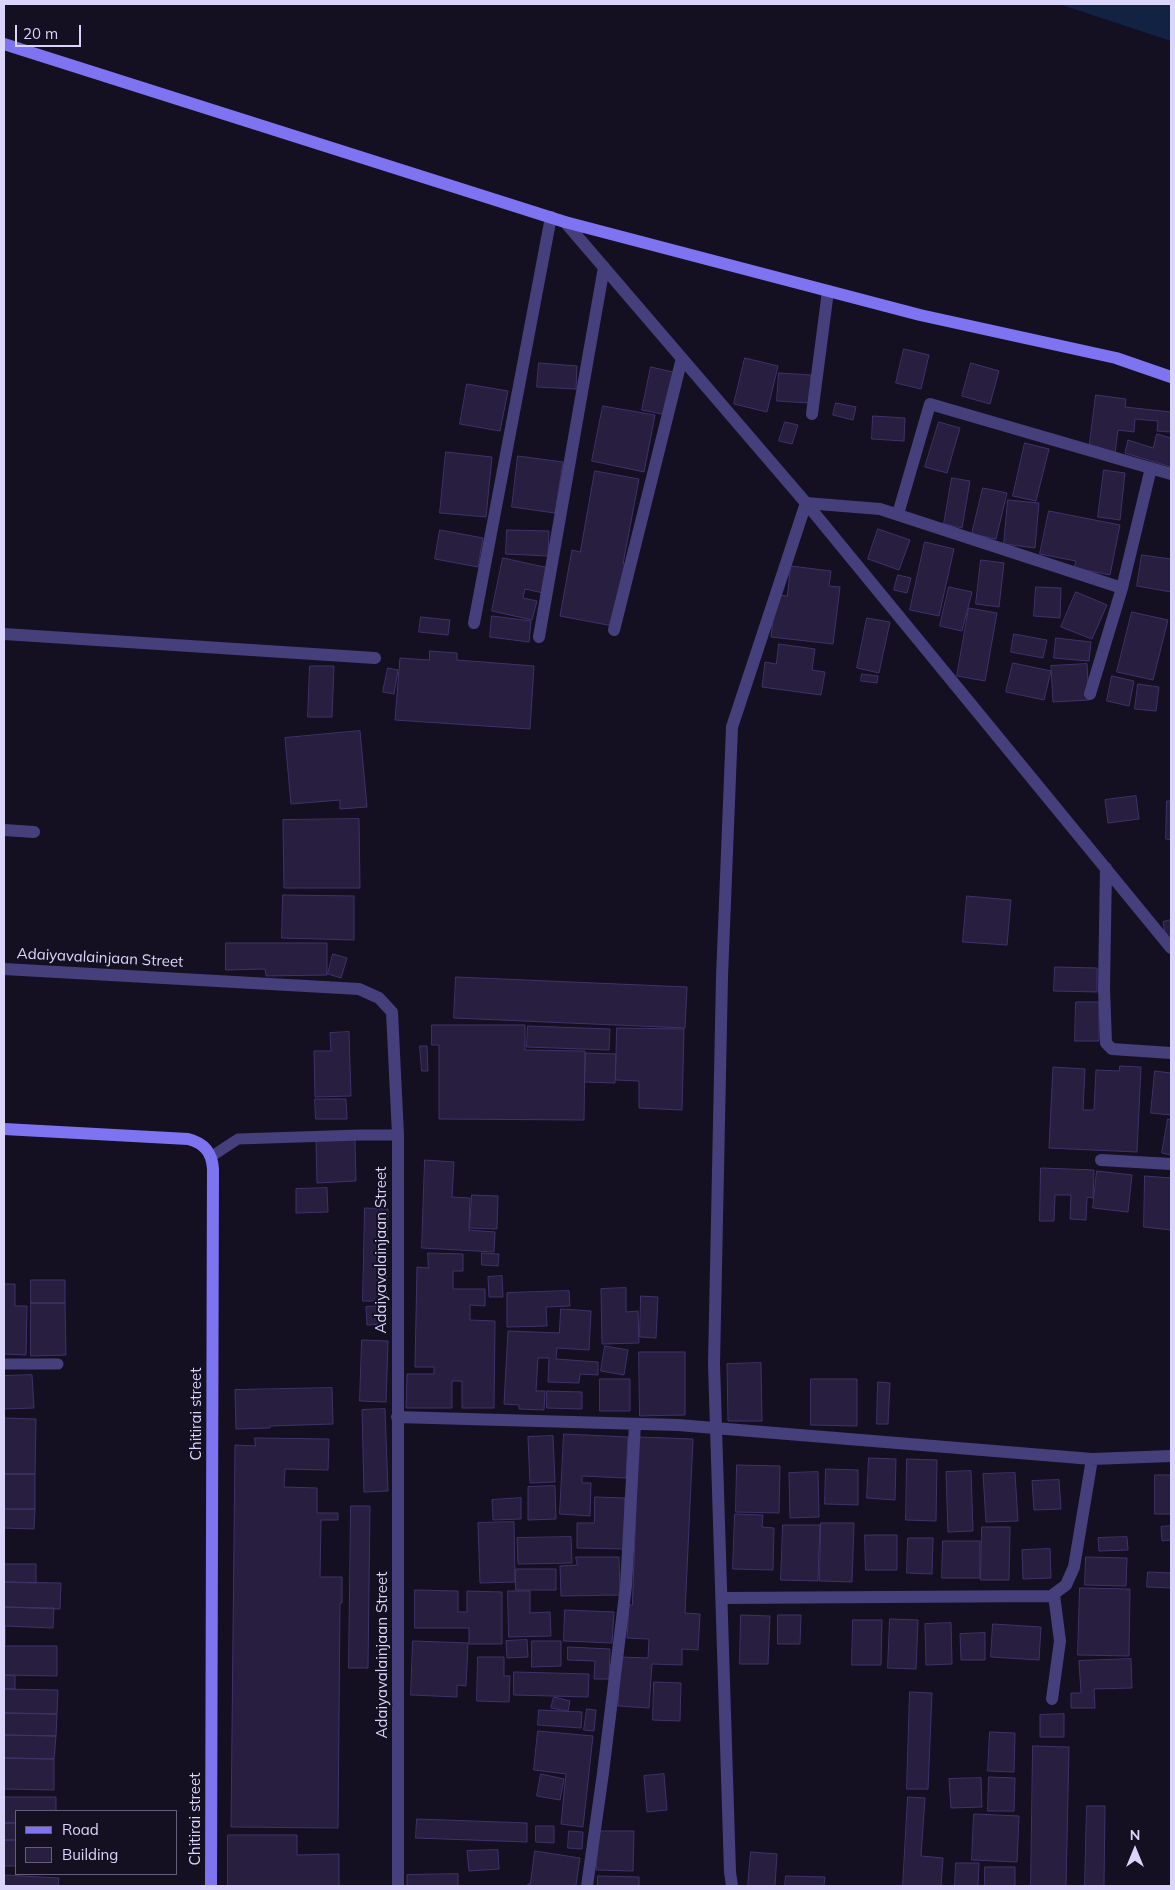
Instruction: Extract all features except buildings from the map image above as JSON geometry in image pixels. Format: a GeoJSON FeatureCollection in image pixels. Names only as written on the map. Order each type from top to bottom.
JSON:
{"type":"FeatureCollection","features":[{"type":"Feature","properties":{"kind":"main road"},"geometry":{"type":"LineString","coordinates":[[4,44],[566,222],[920,315],[1116,358],[1171,377]]}},
{"type":"Feature","properties":{"kind":"main road"},"geometry":{"type":"LineString","coordinates":[[4,1129],[188,1139],[203,1146],[212,1156]]}},
{"type":"Feature","properties":{"kind":"main road","name":"Chitirai street"},"geometry":{"type":"LineString","coordinates":[[211,1886],[212,1156]]}},
{"type":"Feature","properties":{"kind":"street"},"geometry":{"type":"LineString","coordinates":[[474,623],[551,217]]}},
{"type":"Feature","properties":{"kind":"street"},"geometry":{"type":"LineString","coordinates":[[566,222],[806,503],[1171,948]]}},
{"type":"Feature","properties":{"kind":"street"},"geometry":{"type":"LineString","coordinates":[[539,637],[604,267]]}},
{"type":"Feature","properties":{"kind":"street"},"geometry":{"type":"LineString","coordinates":[[812,414],[828,291]]}},
{"type":"Feature","properties":{"kind":"street"},"geometry":{"type":"LineString","coordinates":[[614,630],[682,358]]}},
{"type":"Feature","properties":{"kind":"street"},"geometry":{"type":"LineString","coordinates":[[898,514],[930,404],[1171,474]]}},
{"type":"Feature","properties":{"kind":"street"},"geometry":{"type":"LineString","coordinates":[[1090,694],[1122,588],[1151,468]]}},
{"type":"Feature","properties":{"kind":"street"},"geometry":{"type":"LineString","coordinates":[[806,503],[880,509],[1122,588]]}},
{"type":"Feature","properties":{"kind":"street"},"geometry":{"type":"LineString","coordinates":[[732,1886],[730,1872],[723,1598],[714,1364],[721,987],[732,726],[806,503]]}},
{"type":"Feature","properties":{"kind":"street"},"geometry":{"type":"LineString","coordinates":[[4,634],[375,658]]}},
{"type":"Feature","properties":{"kind":"street"},"geometry":{"type":"LineString","coordinates":[[4,830],[34,832]]}},
{"type":"Feature","properties":{"kind":"street"},"geometry":{"type":"LineString","coordinates":[[1106,868],[1104,988],[1106,1043],[1112,1049],[1171,1052]]}},
{"type":"Feature","properties":{"kind":"street","name":"Adaiyavalainjaan Street"},"geometry":{"type":"LineString","coordinates":[[4,969],[364,990],[384,1002],[393,1015],[398,1135],[398,1886]]}},
{"type":"Feature","properties":{"kind":"street"},"geometry":{"type":"LineString","coordinates":[[1101,1160],[1171,1164]]}},
{"type":"Feature","properties":{"kind":"street"},"geometry":{"type":"LineString","coordinates":[[397,1417],[717,1428],[1092,1459],[1171,1456]]}},
{"type":"Feature","properties":{"kind":"street"},"geometry":{"type":"LineString","coordinates":[[587,1886],[604,1773],[626,1586],[635,1424]]}},
{"type":"Feature","properties":{"kind":"street"},"geometry":{"type":"LineString","coordinates":[[723,1598],[1047,1597],[1054,1595],[1066,1585],[1074,1567],[1092,1459]]}},
{"type":"Feature","properties":{"kind":"street"},"geometry":{"type":"LineString","coordinates":[[1052,1699],[1060,1642],[1054,1595]]}},
{"type":"Feature","properties":{"kind":"lane"},"geometry":{"type":"LineString","coordinates":[[212,1156],[238,1139],[398,1135]]}},
{"type":"Feature","properties":{"kind":"lane"},"geometry":{"type":"LineString","coordinates":[[4,1364],[58,1364]]}},
{"type":"Feature","properties":{"kind":"water"},"geometry":{"type":"Polygon","coordinates":[[[1059,4],[1171,4],[1171,41],[1059,4]]]}}]}
